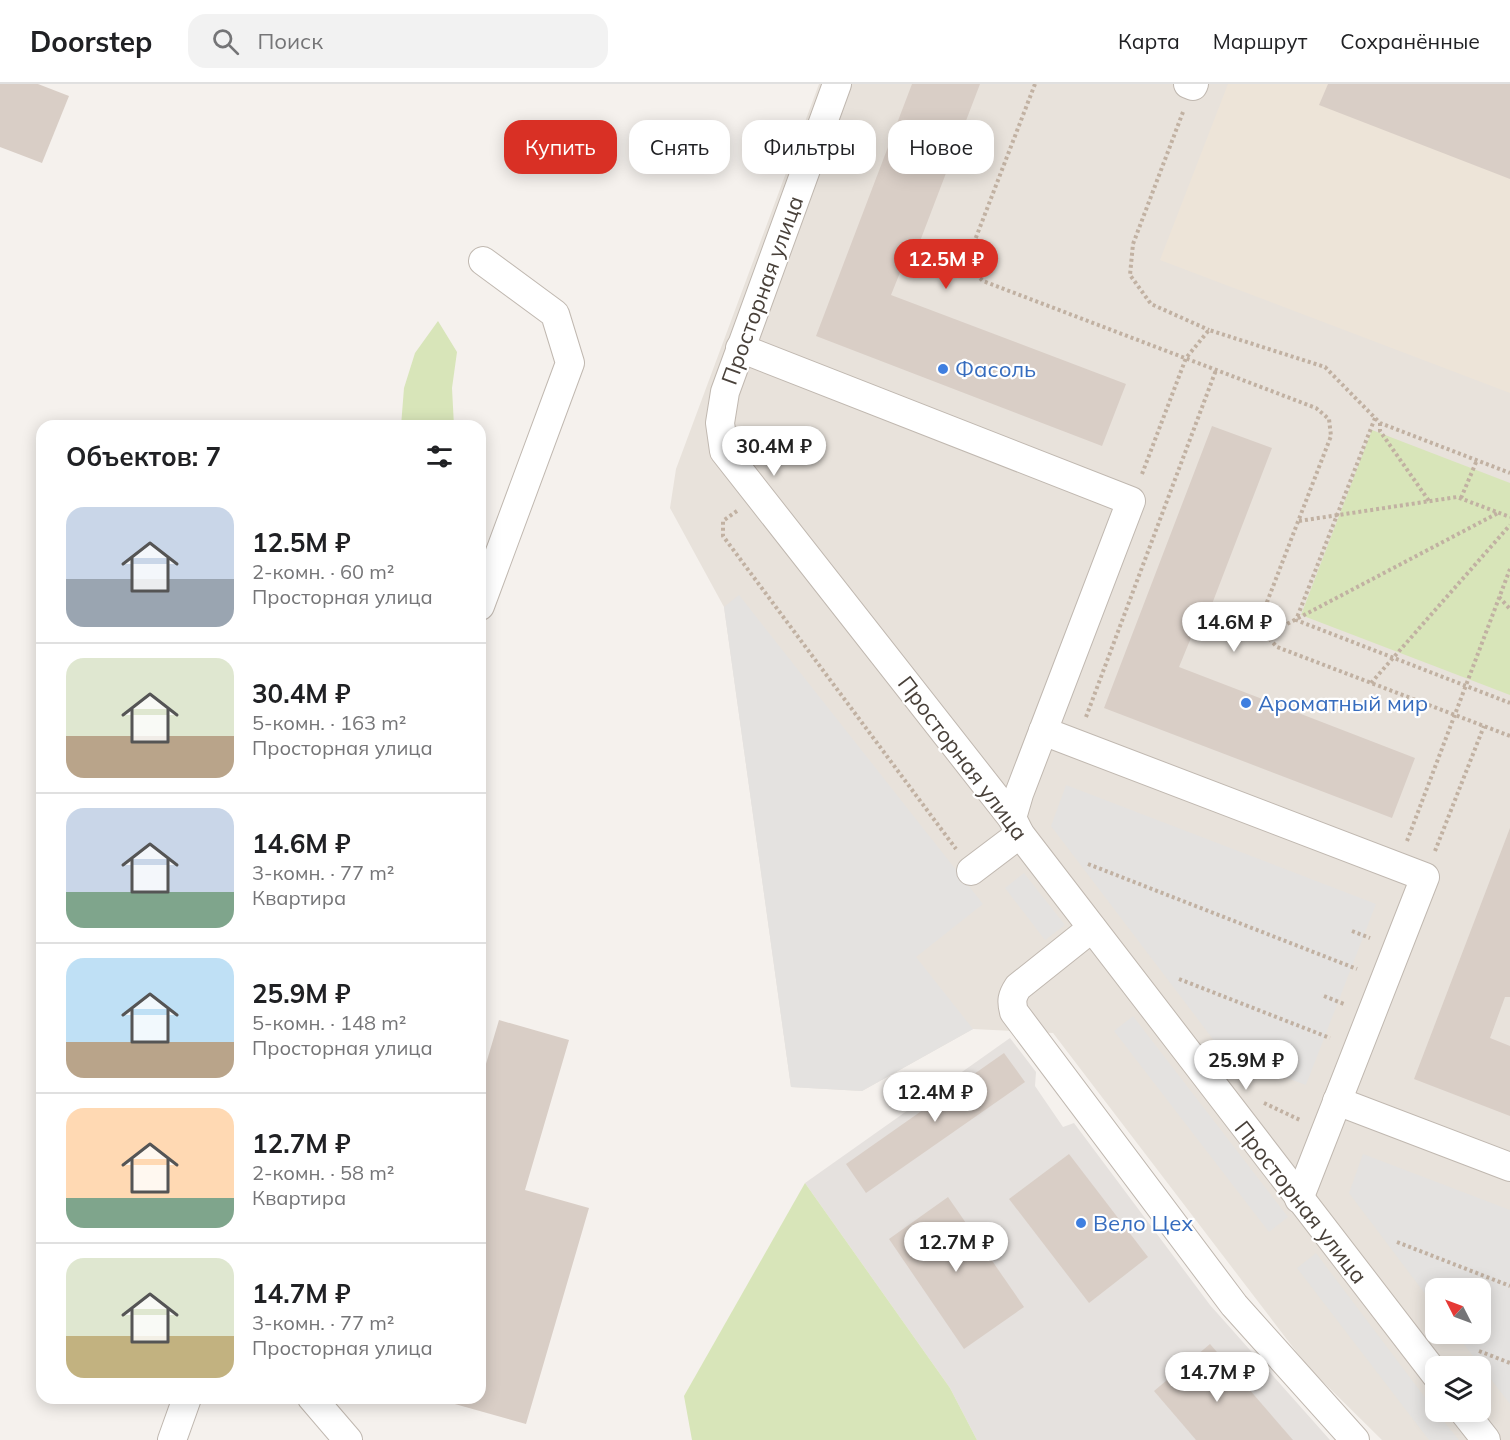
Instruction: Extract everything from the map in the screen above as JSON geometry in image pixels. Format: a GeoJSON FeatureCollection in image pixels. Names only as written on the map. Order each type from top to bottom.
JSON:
{"type":"FeatureCollection","features":[{"type":"Feature","properties":{"kind":"street","name":"Просторная улица"},"geometry":{"type":"LineString","coordinates":[[837,84],[724,392],[720,423],[724,451],[1016,826],[1425,1361]]}},
{"type":"Feature","properties":{"kind":"street"},"geometry":{"type":"LineString","coordinates":[[483,261],[555,314],[570,363],[486,590]]}},
{"type":"Feature","properties":{"kind":"street"},"geometry":{"type":"LineString","coordinates":[[740,348],[1131,501],[1018,794],[1016,826],[971,871]]}},
{"type":"Feature","properties":{"kind":"street"},"geometry":{"type":"LineString","coordinates":[[1043,731],[1425,877],[1299,1199]]}},
{"type":"Feature","properties":{"kind":"street"},"geometry":{"type":"LineString","coordinates":[[1092,928],[1018,987],[1012,996],[1011,1003],[1014,1012],[1234,1305],[1355,1440]]}},
{"type":"Feature","properties":{"kind":"street"},"geometry":{"type":"LineString","coordinates":[[1337,1101],[1510,1167]]}},
{"type":"Feature","properties":{"kind":"street"},"geometry":{"type":"LineString","coordinates":[[172,1440],[185,1404]]}},
{"type":"Feature","properties":{"kind":"street"},"geometry":{"type":"LineString","coordinates":[[317,1404],[348,1440]]}},
{"type":"Feature","properties":{"kind":"street"},"geometry":{"type":"LineString","coordinates":[[1472,1422],[1486,1440]]}},
{"type":"Feature","properties":{"kind":"path"},"geometry":{"type":"LineString","coordinates":[[1035,84],[970,252],[972,271],[983,280],[1316,408],[1329,419],[1331,436],[1262,615],[1264,633],[1277,647],[1510,736]]}},
{"type":"Feature","properties":{"kind":"path"},"geometry":{"type":"LineString","coordinates":[[1192,85],[1132,243],[1130,275],[1151,304],[1209,330],[1325,367],[1380,423],[1510,473]]}},
{"type":"Feature","properties":{"kind":"path"},"geometry":{"type":"LineString","coordinates":[[1131,501],[1186,358],[1209,330]]}},
{"type":"Feature","properties":{"kind":"path"},"geometry":{"type":"LineString","coordinates":[[1076,743],[1216,370]]}},
{"type":"Feature","properties":{"kind":"path"},"geometry":{"type":"LineString","coordinates":[[1296,620],[1375,418]]}},
{"type":"Feature","properties":{"kind":"path"},"geometry":{"type":"LineString","coordinates":[[1380,423],[1380,431],[1429,501]]}},
{"type":"Feature","properties":{"kind":"path"},"geometry":{"type":"LineString","coordinates":[[1461,498],[1476,460]]}},
{"type":"Feature","properties":{"kind":"path"},"geometry":{"type":"LineString","coordinates":[[759,495],[723,521],[723,536],[971,871]]}},
{"type":"Feature","properties":{"kind":"path"},"geometry":{"type":"LineString","coordinates":[[1298,521],[1457,497],[1510,517]]}},
{"type":"Feature","properties":{"kind":"path"},"geometry":{"type":"LineString","coordinates":[[1266,635],[1498,513]]}},
{"type":"Feature","properties":{"kind":"path"},"geometry":{"type":"LineString","coordinates":[[1371,683],[1510,525]]}},
{"type":"Feature","properties":{"kind":"path"},"geometry":{"type":"LineString","coordinates":[[1398,866],[1510,569]]}},
{"type":"Feature","properties":{"kind":"path"},"geometry":{"type":"LineString","coordinates":[[1499,597],[1510,609]]}},
{"type":"Feature","properties":{"kind":"path"},"geometry":{"type":"LineString","coordinates":[[1296,620],[1510,703]]}},
{"type":"Feature","properties":{"kind":"path"},"geometry":{"type":"LineString","coordinates":[[1425,877],[1484,726]]}},
{"type":"Feature","properties":{"kind":"path"},"geometry":{"type":"LineString","coordinates":[[1088,864],[1357,969]]}},
{"type":"Feature","properties":{"kind":"path"},"geometry":{"type":"LineString","coordinates":[[1352,931],[1370,938]]}},
{"type":"Feature","properties":{"kind":"path"},"geometry":{"type":"LineString","coordinates":[[1179,979],[1330,1038]]}},
{"type":"Feature","properties":{"kind":"path"},"geometry":{"type":"LineString","coordinates":[[1324,996],[1344,1004]]}},
{"type":"Feature","properties":{"kind":"path"},"geometry":{"type":"LineString","coordinates":[[1255,1099],[1325,1131]]}},
{"type":"Feature","properties":{"kind":"path"},"geometry":{"type":"LineString","coordinates":[[1397,1242],[1510,1286]]}},
{"type":"Feature","properties":{"kind":"path"},"geometry":{"type":"LineString","coordinates":[[1479,1351],[1510,1363]]}},
{"type":"Feature","properties":{"kind":"shaded area"},"geometry":{"type":"Polygon","coordinates":[[[819,84],[1510,84],[1510,1440],[1382,1440],[1308,1367],[1053,1033],[973,1029],[862,1091],[791,1087],[724,607],[670,508],[676,469],[786,174],[876,174],[876,120],[806,120],[819,84]]]}},
{"type":"Feature","properties":{"kind":"shaded area"},"geometry":{"type":"Polygon","coordinates":[[[1228,84],[1510,84],[1510,393],[1160,260],[1228,84]]]}},
{"type":"Feature","properties":{"kind":"shaded area"},"geometry":{"type":"Polygon","coordinates":[[[739,595],[983,904],[916,957],[973,1029],[862,1091],[791,1087],[724,607],[739,595]]]}},
{"type":"Feature","properties":{"kind":"shaded area"},"geometry":{"type":"Polygon","coordinates":[[[1066,785],[1376,904],[1306,1085],[1225,1055],[1051,826],[1066,785]]]}},
{"type":"Feature","properties":{"kind":"shaded area"},"geometry":{"type":"Polygon","coordinates":[[[1024,873],[1065,925],[1045,940],[1005,888],[1024,873]]]}},
{"type":"Feature","properties":{"kind":"shaded area"},"geometry":{"type":"Polygon","coordinates":[[[1133,1016],[1288,1217],[1269,1232],[1114,1031],[1133,1016]]]}},
{"type":"Feature","properties":{"kind":"shaded area"},"geometry":{"type":"Polygon","coordinates":[[[1010,1038],[1036,1072],[1035,1086],[1063,1127],[1074,1123],[1210,1305],[1330,1440],[977,1440],[950,1388],[805,1183],[1010,1038]]]}},
{"type":"Feature","properties":{"kind":"shaded area"},"geometry":{"type":"Polygon","coordinates":[[[1363,1154],[1510,1210],[1510,1404],[1491,1379],[1491,1356],[1473,1356],[1464,1344],[1491,1344],[1491,1278],[1425,1278],[1425,1294],[1349,1193],[1363,1154]]]}},
{"type":"Feature","properties":{"kind":"shaded area"},"geometry":{"type":"Polygon","coordinates":[[[1316,1253],[1425,1397],[1425,1422],[1444,1422],[1459,1440],[1429,1440],[1297,1268],[1316,1253]]]}},
{"type":"Feature","properties":{"kind":"green space"},"geometry":{"type":"Polygon","coordinates":[[[438,321],[457,352],[452,388],[454,420],[401,420],[404,388],[415,353],[438,321]]]}},
{"type":"Feature","properties":{"kind":"green space"},"geometry":{"type":"Polygon","coordinates":[[[1372,430],[1510,483],[1510,695],[1301,615],[1372,430]]]}},
{"type":"Feature","properties":{"kind":"green space"},"geometry":{"type":"Polygon","coordinates":[[[805,1183],[950,1388],[977,1440],[692,1440],[684,1396],[805,1183]]]}},
{"type":"Feature","properties":{"kind":"building"},"geometry":{"type":"Polygon","coordinates":[[[0,84],[38,84],[69,96],[42,163],[0,147],[0,84]]]}},
{"type":"Feature","properties":{"kind":"building"},"geometry":{"type":"Polygon","coordinates":[[[912,84],[980,84],[966,120],[898,120],[912,84]]]}},
{"type":"Feature","properties":{"kind":"building"},"geometry":{"type":"Polygon","coordinates":[[[1328,84],[1510,84],[1510,179],[1319,105],[1328,84]]]}},
{"type":"Feature","properties":{"kind":"building"},"geometry":{"type":"Polygon","coordinates":[[[888,147],[888,174],[946,174],[914,257],[907,255],[891,295],[1126,384],[1102,446],[816,336],[888,147]]]}},
{"type":"Feature","properties":{"kind":"building"},"geometry":{"type":"Polygon","coordinates":[[[1212,426],[1272,448],[1202,630],[1195,628],[1179,667],[1415,758],[1392,818],[1104,708],[1212,426]]]}},
{"type":"Feature","properties":{"kind":"building"},"geometry":{"type":"Polygon","coordinates":[[[1510,828],[1510,997],[1505,997],[1490,1038],[1510,1046],[1510,1116],[1414,1079],[1510,828]]]}},
{"type":"Feature","properties":{"kind":"building"},"geometry":{"type":"Polygon","coordinates":[[[499,1020],[569,1040],[525,1190],[589,1208],[526,1424],[455,1404],[486,1404],[486,1064],[499,1020]]]}},
{"type":"Feature","properties":{"kind":"building"},"geometry":{"type":"Polygon","coordinates":[[[1004,1053],[1025,1082],[866,1193],[846,1164],[1004,1053]]]}},
{"type":"Feature","properties":{"kind":"building"},"geometry":{"type":"Polygon","coordinates":[[[1069,1154],[1148,1257],[1089,1303],[1009,1199],[1069,1154]]]}},
{"type":"Feature","properties":{"kind":"building"},"geometry":{"type":"Polygon","coordinates":[[[948,1197],[1024,1307],[964,1349],[889,1239],[948,1197]]]}},
{"type":"Feature","properties":{"kind":"building"},"geometry":{"type":"Polygon","coordinates":[[[1210,1344],[1293,1440],[1196,1440],[1154,1391],[1210,1344]]]}},
{"type":"Feature","properties":{"kind":"place","name":"Фасоль"},"geometry":{"type":"Point","coordinates":[943,369]}},
{"type":"Feature","properties":{"kind":"place","name":"Ароматный мир"},"geometry":{"type":"Point","coordinates":[1246,703]}},
{"type":"Feature","properties":{"kind":"place","name":"Вело Цех"},"geometry":{"type":"Point","coordinates":[1081,1223]}}]}
